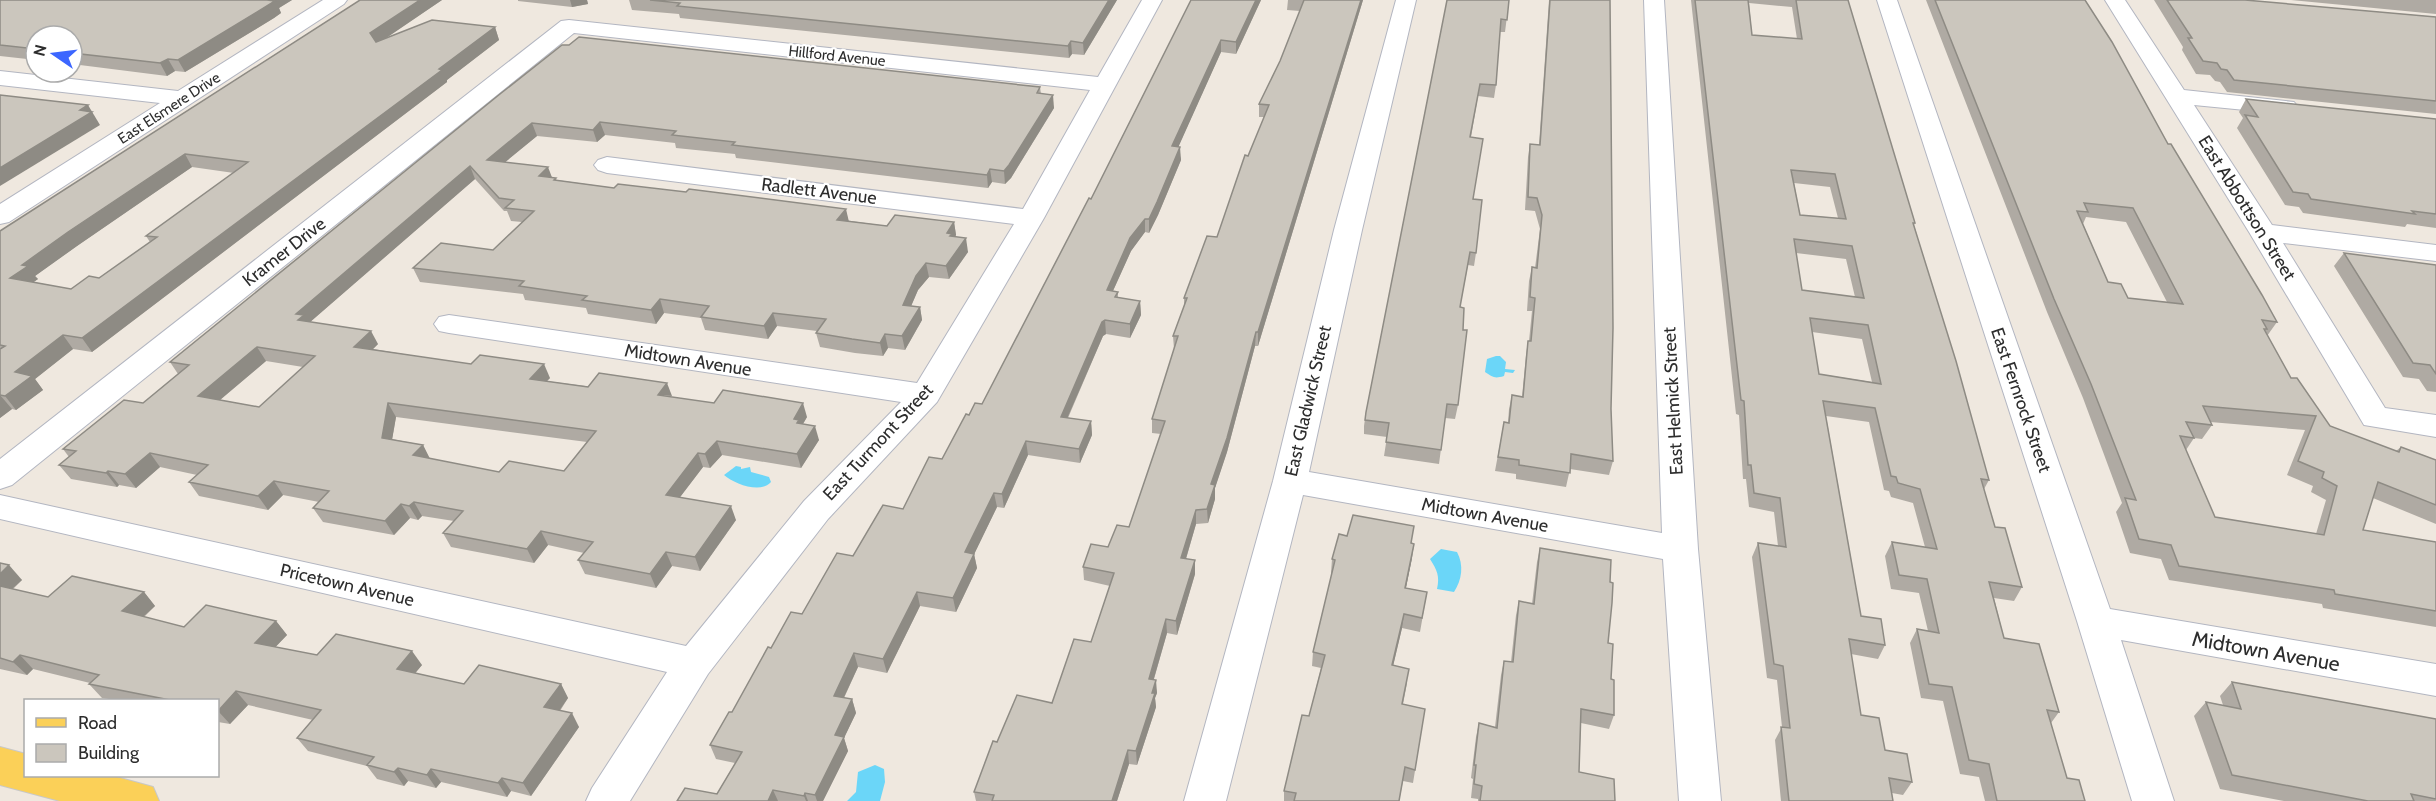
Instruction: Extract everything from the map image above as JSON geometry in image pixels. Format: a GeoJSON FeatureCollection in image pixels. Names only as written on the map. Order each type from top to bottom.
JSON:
{"type":"FeatureCollection","features":[{"type":"Feature","properties":{"kind":"main road"},"geometry":{"type":"LineString","coordinates":[[0,766],[24,772]]}},
{"type":"Feature","properties":{"kind":"main road"},"geometry":{"type":"LineString","coordinates":[[41,777],[137,801]]}},
{"type":"Feature","properties":{"kind":"street","name":"East Elsmere Drive"},"geometry":{"type":"LineString","coordinates":[[0,216],[337,0]]}},
{"type":"Feature","properties":{"kind":"street","name":"East Turmont Street"},"geometry":{"type":"LineString","coordinates":[[608,801],[694,663],[816,510],[926,395],[1031,218],[1152,0]]}},
{"type":"Feature","properties":{"kind":"street","name":"East Gladwick Street"},"geometry":{"type":"LineString","coordinates":[[1205,801],[1290,481],[1348,230],[1406,0]]}},
{"type":"Feature","properties":{"kind":"street","name":"East Helmick Street"},"geometry":{"type":"LineString","coordinates":[[1653,0],[1680,549],[1700,801]]}},
{"type":"Feature","properties":{"kind":"street","name":"East Fernrock Street"},"geometry":{"type":"LineString","coordinates":[[1887,0],[2096,621],[2153,801]]}},
{"type":"Feature","properties":{"kind":"street","name":"East Abbottson Street"},"geometry":{"type":"LineString","coordinates":[[2115,0],[2263,232],[2375,417],[2436,426]]}},
{"type":"Feature","properties":{"kind":"street","name":"Hillford Avenue"},"geometry":{"type":"LineString","coordinates":[[569,26],[1104,85]]}},
{"type":"Feature","properties":{"kind":"street","name":"Kramer Drive"},"geometry":{"type":"LineString","coordinates":[[0,477],[569,26]]}},
{"type":"Feature","properties":{"kind":"street"},"geometry":{"type":"LineString","coordinates":[[0,78],[184,99]]}},
{"type":"Feature","properties":{"kind":"street"},"geometry":{"type":"LineString","coordinates":[[2176,96],[2306,110]]}},
{"type":"Feature","properties":{"kind":"street","name":"Radlett Avenue"},"geometry":{"type":"LineString","coordinates":[[607,165],[1031,218]]}},
{"type":"Feature","properties":{"kind":"street"},"geometry":{"type":"LineString","coordinates":[[2263,232],[2436,254]]}},
{"type":"Feature","properties":{"kind":"street","name":"Midtown Avenue"},"geometry":{"type":"LineString","coordinates":[[449,324],[926,395]]}},
{"type":"Feature","properties":{"kind":"street","name":"Midtown Avenue"},"geometry":{"type":"LineString","coordinates":[[1290,481],[1680,549]]}},
{"type":"Feature","properties":{"kind":"street","name":"Pricetown Avenue"},"geometry":{"type":"LineString","coordinates":[[0,507],[694,663]]}},
{"type":"Feature","properties":{"kind":"street","name":"Midtown Avenue"},"geometry":{"type":"LineString","coordinates":[[2096,621],[2436,680]]}},
{"type":"Feature","properties":{"kind":"water"},"geometry":{"type":"Polygon","coordinates":[[[1500,356],[1506,362],[1505,369],[1515,370],[1513,373],[1505,372],[1504,376],[1496,377],[1485,372],[1487,359],[1500,356]]]}},
{"type":"Feature","properties":{"kind":"water"},"geometry":{"type":"Polygon","coordinates":[[[736,466],[741,469],[750,467],[751,472],[769,477],[771,482],[767,486],[754,487],[734,482],[724,475],[736,466]]]}},
{"type":"Feature","properties":{"kind":"water"},"geometry":{"type":"Polygon","coordinates":[[[1441,549],[1457,552],[1461,562],[1459,583],[1454,592],[1437,589],[1437,573],[1430,559],[1441,549]]]}},
{"type":"Feature","properties":{"kind":"water"},"geometry":{"type":"Polygon","coordinates":[[[875,765],[884,769],[885,782],[880,801],[847,801],[856,792],[858,772],[875,765]]]}},
{"type":"Feature","properties":{"kind":"building"},"geometry":{"type":"Polygon","coordinates":[[[0,0],[275,1],[178,60],[168,59],[160,63],[84,54],[84,24],[24,24],[24,48],[0,45],[0,0]]]}},
{"type":"Feature","properties":{"kind":"building"},"geometry":{"type":"Polygon","coordinates":[[[360,0],[420,0],[370,33],[376,42],[432,20],[495,27],[439,69],[442,70],[82,338],[63,335],[15,372],[32,376],[5,396],[0,395],[0,349],[5,346],[0,345],[0,231],[360,0]],[[185,154],[68,232],[22,265],[28,266],[10,278],[71,289],[89,276],[99,278],[157,237],[146,236],[248,162],[185,154]]]}},
{"type":"Feature","properties":{"kind":"building"},"geometry":{"type":"Polygon","coordinates":[[[650,0],[1109,0],[1083,43],[1071,41],[1068,46],[677,6],[680,3],[650,0]]]}},
{"type":"Feature","properties":{"kind":"building"},"geometry":{"type":"Polygon","coordinates":[[[1191,0],[1256,0],[1236,42],[1221,40],[1172,146],[1180,147],[1157,202],[1149,219],[1145,219],[1130,238],[1107,290],[1118,292],[1115,297],[1140,301],[1130,324],[1105,320],[1102,322],[1061,417],[1091,421],[1079,449],[1026,441],[1002,494],[994,493],[965,552],[974,554],[953,598],[917,592],[883,659],[854,653],[834,696],[852,699],[835,735],[844,737],[815,795],[805,793],[804,796],[773,790],[768,801],[677,801],[685,788],[717,794],[742,752],[710,745],[791,612],[802,614],[837,553],[853,556],[883,505],[903,509],[929,457],[942,459],[966,414],[969,415],[975,403],[982,404],[1089,198],[1091,199],[1191,0]]]}},
{"type":"Feature","properties":{"kind":"building"},"geometry":{"type":"Polygon","coordinates":[[[1304,0],[1361,0],[1258,332],[1256,332],[1227,438],[1211,484],[1215,485],[1207,509],[1196,510],[1181,558],[1195,560],[1176,621],[1166,619],[1149,679],[1156,680],[1152,693],[1155,693],[1136,751],[1128,750],[1112,801],[992,801],[994,795],[974,792],[993,741],[997,742],[1017,695],[1052,703],[1074,639],[1091,642],[1114,573],[1083,567],[1091,544],[1108,547],[1117,525],[1129,527],[1165,421],[1152,419],[1178,336],[1173,336],[1187,298],[1184,298],[1207,236],[1217,237],[1245,155],[1248,156],[1269,105],[1259,104],[1280,61],[1304,0]]]}},
{"type":"Feature","properties":{"kind":"building"},"geometry":{"type":"Polygon","coordinates":[[[1447,0],[1509,0],[1507,20],[1501,19],[1496,85],[1480,84],[1470,137],[1483,139],[1473,199],[1482,200],[1476,253],[1470,252],[1460,307],[1464,308],[1463,330],[1467,330],[1458,405],[1447,404],[1441,450],[1386,442],[1389,423],[1365,420],[1447,0]]]}},
{"type":"Feature","properties":{"kind":"building"},"geometry":{"type":"Polygon","coordinates":[[[1550,0],[1610,0],[1613,461],[1571,454],[1570,473],[1519,465],[1519,460],[1498,457],[1504,422],[1509,423],[1512,395],[1523,397],[1528,341],[1531,341],[1535,298],[1530,297],[1532,267],[1537,268],[1542,215],[1537,198],[1528,197],[1530,144],[1540,145],[1550,0]]]}},
{"type":"Feature","properties":{"kind":"building"},"geometry":{"type":"Polygon","coordinates":[[[1695,0],[1748,0],[1752,35],[1802,39],[1796,0],[1848,0],[1956,361],[1989,480],[1981,479],[1995,527],[2005,528],[2022,587],[1989,582],[2004,638],[2039,644],[2059,712],[2047,710],[2067,778],[2079,780],[2085,801],[1997,801],[1989,764],[1969,760],[1952,687],[1929,684],[1917,629],[1939,633],[1927,579],[1899,575],[1892,542],[1937,549],[1920,489],[1898,483],[1896,477],[1891,476],[1875,408],[1823,401],[1861,616],[1881,619],[1885,645],[1849,639],[1861,715],[1879,718],[1885,750],[1907,754],[1912,782],[1889,778],[1893,801],[1789,801],[1781,727],[1790,728],[1783,666],[1774,664],[1758,543],[1786,547],[1780,498],[1754,493],[1751,465],[1748,465],[1744,401],[1741,400],[1695,0]],[[1791,170],[1800,215],[1846,219],[1835,174],[1791,170]],[[1794,239],[1802,290],[1864,298],[1852,246],[1794,239]],[[1810,318],[1819,374],[1881,384],[1868,325],[1810,318]]]}},
{"type":"Feature","properties":{"kind":"building"},"geometry":{"type":"Polygon","coordinates":[[[1935,0],[2085,0],[2112,42],[2168,144],[2171,144],[2277,322],[2262,320],[2267,329],[2264,329],[2291,378],[2297,378],[2330,426],[2399,452],[2401,447],[2436,460],[2436,505],[2378,482],[2363,530],[2436,542],[2436,611],[2335,594],[2334,590],[2179,566],[2171,545],[2139,539],[2125,498],[2136,500],[2091,384],[2054,299],[1935,0]],[[2084,203],[2088,212],[2077,211],[2108,282],[2121,284],[2128,298],[2183,304],[2133,208],[2084,203]],[[2203,406],[2212,425],[2186,422],[2194,438],[2180,436],[2215,517],[2324,535],[2337,486],[2322,478],[2324,472],[2298,461],[2316,416],[2203,406]]]}},
{"type":"Feature","properties":{"kind":"building"},"geometry":{"type":"Polygon","coordinates":[[[2167,0],[2245,0],[2436,17],[2436,101],[2234,80],[2227,70],[2221,69],[2217,63],[2203,61],[2188,38],[2192,38],[2167,0]]]}},
{"type":"Feature","properties":{"kind":"building"},"geometry":{"type":"Polygon","coordinates":[[[579,37],[1040,87],[1037,93],[1053,95],[1009,165],[1004,171],[990,169],[987,175],[732,145],[735,142],[672,135],[676,131],[600,122],[593,130],[532,123],[487,160],[548,167],[539,176],[556,178],[554,180],[614,188],[618,184],[686,192],[689,189],[846,209],[837,220],[887,226],[895,215],[954,222],[947,233],[952,234],[950,236],[966,238],[946,266],[926,263],[916,276],[903,305],[920,307],[902,336],[885,334],[880,343],[816,333],[826,319],[773,313],[764,326],[701,317],[709,306],[660,299],[651,310],[582,300],[587,296],[519,286],[524,281],[413,268],[441,243],[493,250],[534,211],[505,208],[514,200],[499,198],[470,166],[296,314],[304,315],[298,320],[371,331],[354,347],[471,364],[480,355],[544,364],[530,379],[588,387],[599,373],[667,383],[658,395],[714,403],[723,390],[803,403],[794,419],[799,420],[797,423],[815,426],[797,454],[717,441],[705,454],[698,453],[666,495],[731,506],[695,557],[666,552],[650,574],[578,560],[593,542],[541,531],[527,549],[443,533],[463,511],[414,502],[409,506],[401,504],[385,521],[313,508],[329,491],[274,481],[258,496],[189,482],[208,465],[150,453],[125,474],[59,465],[76,451],[63,449],[124,400],[143,403],[189,365],[170,362],[500,94],[562,45],[569,45],[579,37]],[[257,347],[198,396],[259,407],[315,356],[257,347]],[[388,403],[382,438],[423,445],[413,455],[499,472],[509,461],[564,471],[596,431],[388,403]]]}},
{"type":"Feature","properties":{"kind":"building"},"geometry":{"type":"Polygon","coordinates":[[[0,95],[88,105],[80,110],[92,112],[0,168],[0,95]]]}},
{"type":"Feature","properties":{"kind":"building"},"geometry":{"type":"Polygon","coordinates":[[[2246,99],[2436,119],[2436,214],[2412,211],[2415,214],[2311,199],[2308,194],[2293,192],[2245,115],[2258,117],[2246,99]]]}},
{"type":"Feature","properties":{"kind":"building"},"geometry":{"type":"Polygon","coordinates":[[[2344,253],[2436,265],[2436,374],[2430,365],[2413,363],[2344,253]]]}},
{"type":"Feature","properties":{"kind":"building"},"geometry":{"type":"Polygon","coordinates":[[[1353,515],[1414,526],[1411,543],[1414,544],[1405,588],[1427,592],[1422,618],[1404,614],[1392,665],[1409,669],[1402,704],[1425,709],[1415,770],[1405,767],[1399,801],[1294,801],[1296,793],[1284,791],[1302,715],[1309,716],[1325,655],[1313,652],[1335,560],[1332,559],[1339,534],[1347,536],[1353,515]]]}},
{"type":"Feature","properties":{"kind":"building"},"geometry":{"type":"Polygon","coordinates":[[[1540,548],[1611,560],[1610,582],[1613,583],[1608,643],[1613,644],[1611,679],[1614,680],[1614,715],[1581,709],[1579,772],[1614,779],[1615,801],[1480,801],[1482,786],[1474,784],[1479,723],[1497,728],[1504,661],[1513,662],[1519,601],[1534,604],[1540,548]]]}},
{"type":"Feature","properties":{"kind":"building"},"geometry":{"type":"Polygon","coordinates":[[[0,563],[9,565],[0,574],[0,563]]]}},
{"type":"Feature","properties":{"kind":"building"},"geometry":{"type":"Polygon","coordinates":[[[72,576],[144,592],[122,611],[184,627],[206,605],[276,621],[255,643],[317,655],[336,634],[412,651],[397,669],[464,684],[479,665],[561,684],[544,707],[572,713],[523,783],[502,778],[498,783],[431,769],[427,775],[398,768],[394,772],[367,765],[374,757],[297,738],[321,710],[236,691],[219,710],[219,699],[165,699],[89,684],[99,675],[20,655],[13,662],[0,658],[0,586],[48,597],[72,576]]]}},
{"type":"Feature","properties":{"kind":"building"},"geometry":{"type":"Polygon","coordinates":[[[2232,682],[2436,719],[2436,799],[2411,794],[2414,801],[2368,801],[2232,775],[2206,702],[2241,709],[2232,682]]]}}]}
